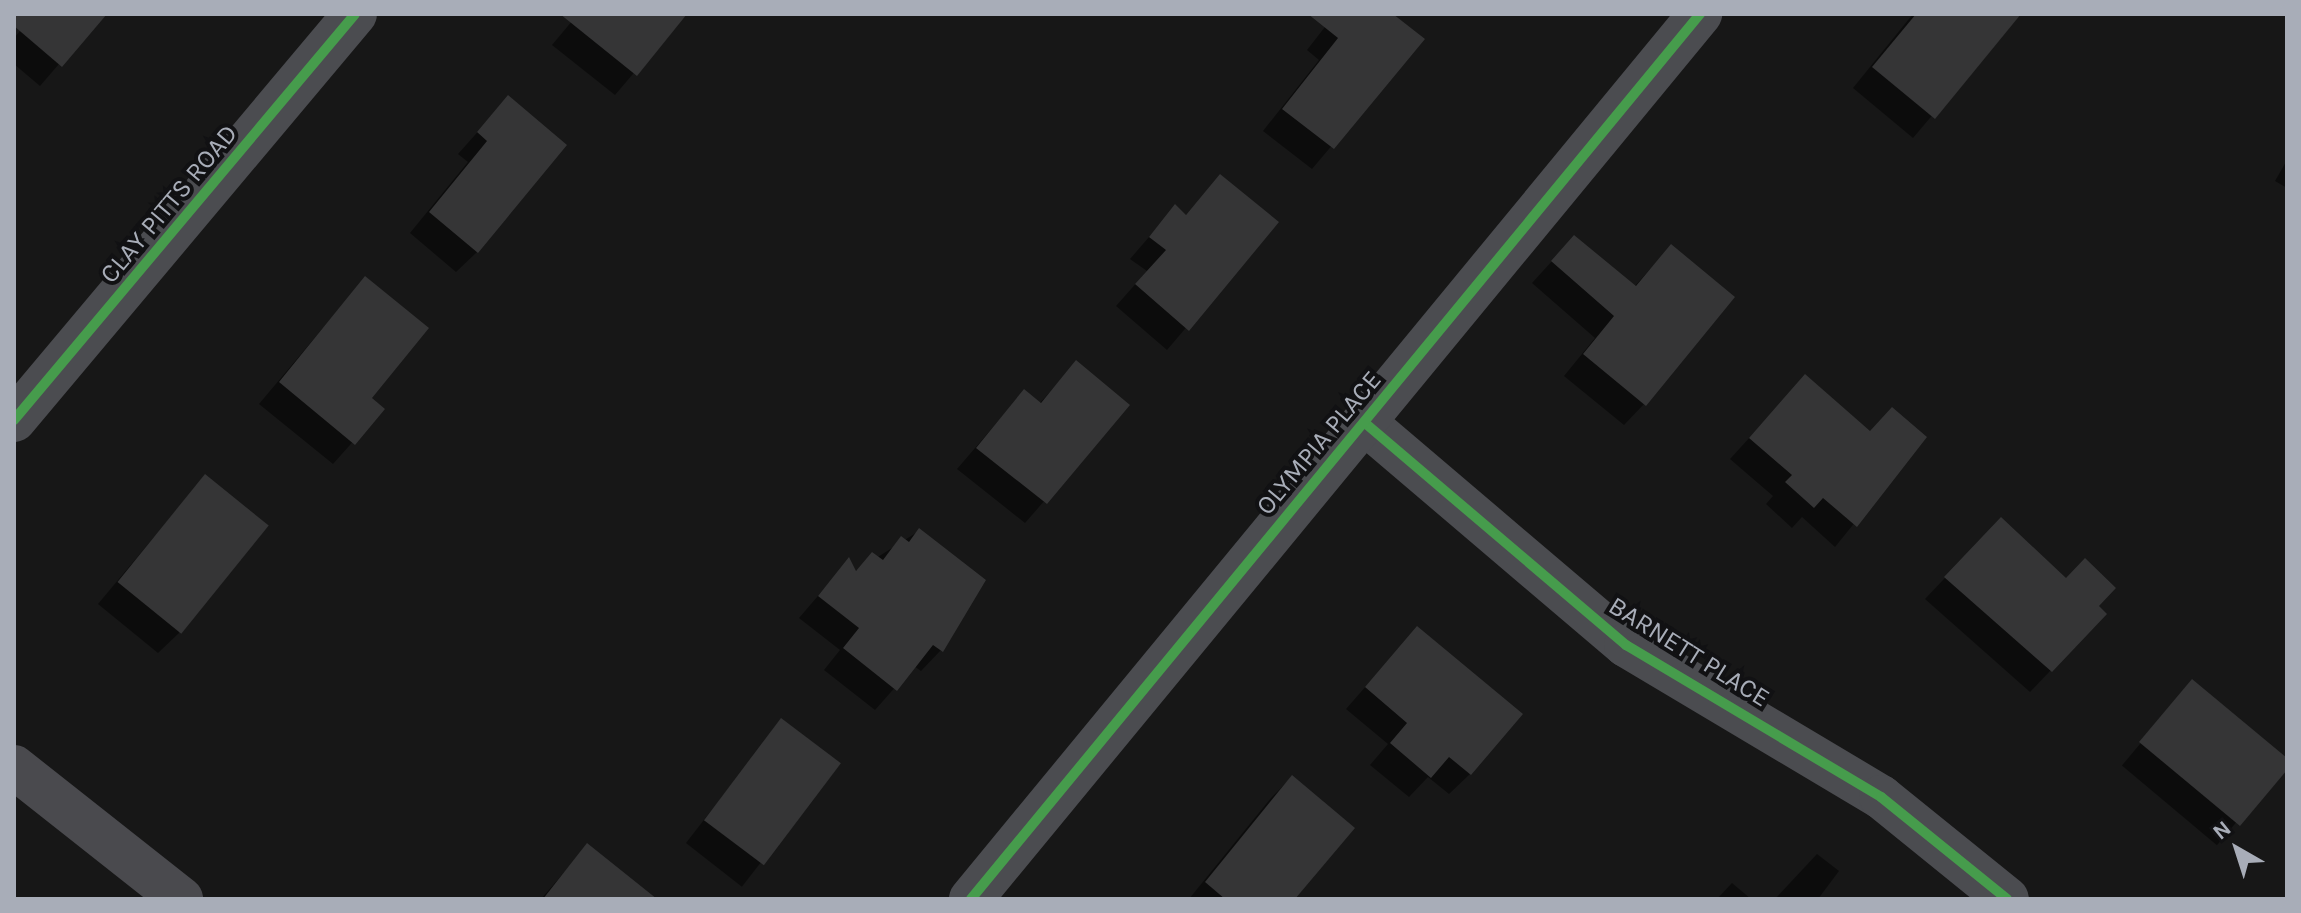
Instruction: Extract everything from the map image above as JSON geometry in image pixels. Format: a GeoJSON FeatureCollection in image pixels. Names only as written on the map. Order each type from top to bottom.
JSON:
{"type":"FeatureCollection","features":[{"type":"Feature","properties":{"kind":"main road"},"geometry":{"type":"LineString","coordinates":[[14,767],[181,899]]}},
{"type":"Feature","properties":{"kind":"street","name":"CLAY PITTS ROAD"},"geometry":{"type":"LineString","coordinates":[[14,420],[355,14]]}},
{"type":"Feature","properties":{"kind":"street","name":"OLYMPIA PLACE"},"geometry":{"type":"LineString","coordinates":[[971,899],[1700,14]]}},
{"type":"Feature","properties":{"kind":"street","name":"BARNETT PLACE"},"geometry":{"type":"LineString","coordinates":[[1365,423],[1626,645],[1881,797],[2007,899]]}},
{"type":"Feature","properties":{"kind":"building"},"geometry":{"type":"Polygon","coordinates":[[[14,14],[107,14],[62,67],[14,26],[14,14]]]}},
{"type":"Feature","properties":{"kind":"building"},"geometry":{"type":"Polygon","coordinates":[[[560,14],[687,14],[637,76],[560,14]]]}},
{"type":"Feature","properties":{"kind":"building"},"geometry":{"type":"Polygon","coordinates":[[[1308,14],[1393,14],[1425,39],[1334,149],[1282,109],[1338,38],[1308,14]]]}},
{"type":"Feature","properties":{"kind":"building"},"geometry":{"type":"Polygon","coordinates":[[[1916,14],[2021,14],[1935,119],[1872,67],[1916,14]]]}},
{"type":"Feature","properties":{"kind":"building"},"geometry":{"type":"Polygon","coordinates":[[[508,95],[567,145],[478,253],[429,212],[487,141],[477,132],[508,95]]]}},
{"type":"Feature","properties":{"kind":"building"},"geometry":{"type":"Polygon","coordinates":[[[1220,174],[1279,222],[1189,331],[1135,284],[1166,250],[1149,237],[1175,204],[1186,215],[1220,174]]]}},
{"type":"Feature","properties":{"kind":"building"},"geometry":{"type":"Polygon","coordinates":[[[1574,235],[1636,286],[1671,244],[1735,297],[1646,406],[1583,354],[1614,316],[1551,261],[1574,235]]]}},
{"type":"Feature","properties":{"kind":"building"},"geometry":{"type":"Polygon","coordinates":[[[365,276],[429,328],[372,398],[385,409],[355,445],[279,382],[365,276]]]}},
{"type":"Feature","properties":{"kind":"building"},"geometry":{"type":"Polygon","coordinates":[[[1076,360],[1130,405],[1047,504],[976,448],[1024,389],[1041,403],[1076,360]]]}},
{"type":"Feature","properties":{"kind":"building"},"geometry":{"type":"Polygon","coordinates":[[[1805,374],[1870,431],[1892,407],[1927,437],[1857,527],[1823,498],[1814,508],[1785,482],[1792,475],[1749,438],[1805,374]]]}},
{"type":"Feature","properties":{"kind":"building"},"geometry":{"type":"Polygon","coordinates":[[[205,474],[269,526],[181,634],[118,582],[205,474]]]}},
{"type":"Feature","properties":{"kind":"building"},"geometry":{"type":"Polygon","coordinates":[[[2001,517],[2066,578],[2085,558],[2116,588],[2099,606],[2107,614],[2052,672],[1944,577],[2001,517]]]}},
{"type":"Feature","properties":{"kind":"building"},"geometry":{"type":"Polygon","coordinates":[[[919,528],[986,580],[943,652],[933,645],[897,691],[843,648],[859,628],[818,596],[849,557],[856,571],[872,552],[883,560],[901,536],[909,542],[919,528]]]}},
{"type":"Feature","properties":{"kind":"building"},"geometry":{"type":"Polygon","coordinates":[[[1417,626],[1523,714],[1471,775],[1449,757],[1431,778],[1390,743],[1407,723],[1365,687],[1417,626]]]}},
{"type":"Feature","properties":{"kind":"building"},"geometry":{"type":"Polygon","coordinates":[[[2192,679],[2287,758],[2287,770],[2240,826],[2139,742],[2192,679]]]}},
{"type":"Feature","properties":{"kind":"building"},"geometry":{"type":"Polygon","coordinates":[[[781,718],[841,763],[764,865],[704,820],[781,718]]]}},
{"type":"Feature","properties":{"kind":"building"},"geometry":{"type":"Polygon","coordinates":[[[1292,775],[1355,828],[1295,899],[1225,899],[1205,882],[1292,775]]]}},
{"type":"Feature","properties":{"kind":"building"},"geometry":{"type":"Polygon","coordinates":[[[587,843],[657,899],[543,899],[587,843]]]}},
{"type":"Feature","properties":{"kind":"cycle path"},"geometry":{"type":"LineString","coordinates":[[14,420],[355,14]]}},
{"type":"Feature","properties":{"kind":"cycle path"},"geometry":{"type":"LineString","coordinates":[[971,899],[1700,14]]}},
{"type":"Feature","properties":{"kind":"cycle path"},"geometry":{"type":"LineString","coordinates":[[1365,423],[1626,645],[1881,797],[2007,899]]}}]}
